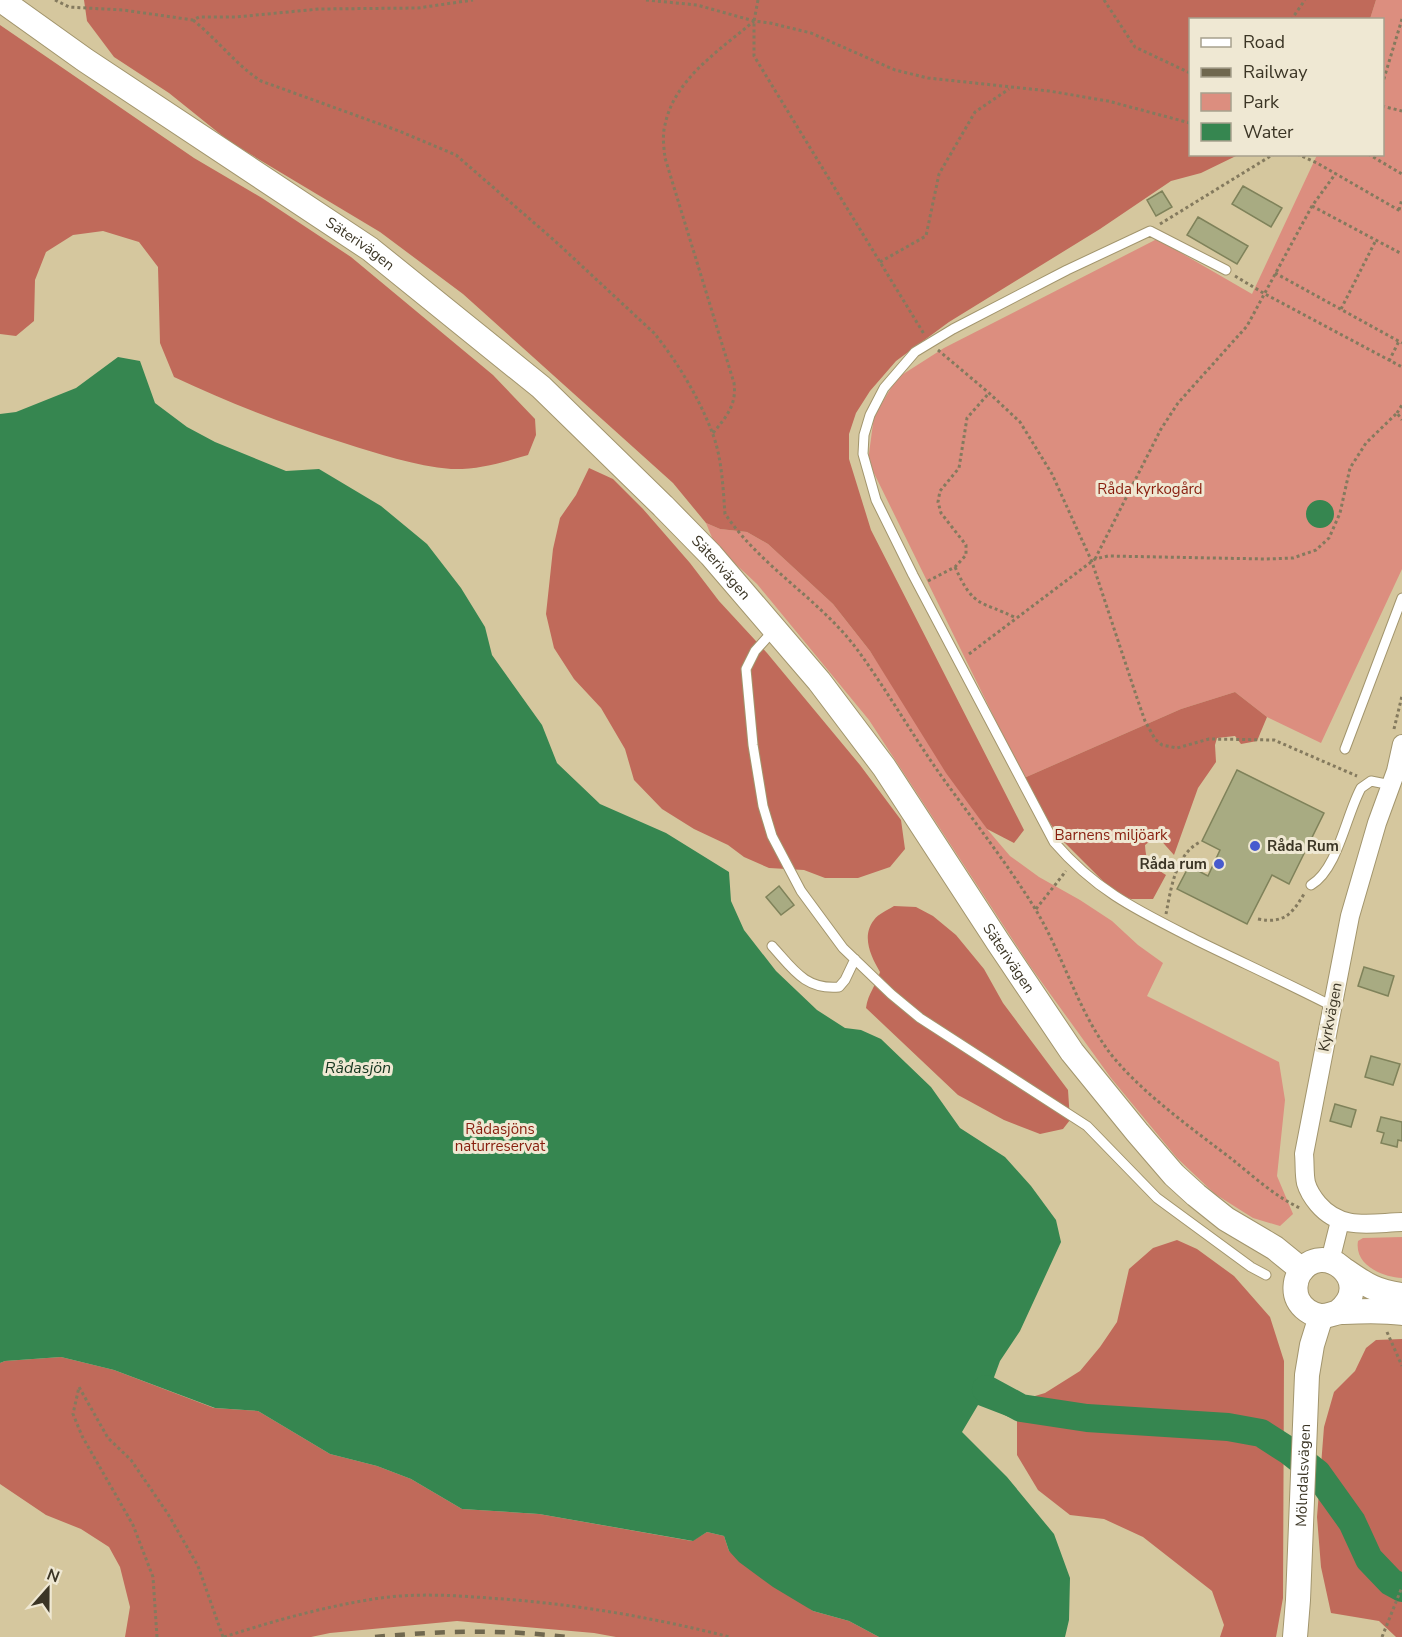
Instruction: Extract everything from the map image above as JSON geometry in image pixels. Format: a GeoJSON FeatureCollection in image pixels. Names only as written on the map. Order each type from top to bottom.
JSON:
{"type":"FeatureCollection","features":[{"type":"Feature","properties":{"kind":"street","name":"Säterivägen"},"geometry":{"type":"LineString","coordinates":[[1,0],[85,60],[370,249],[541,387],[663,506],[711,555],[819,681],[884,767],[1072,1052],[1137,1132],[1174,1175],[1202,1201],[1239,1227],[1275,1248],[1302,1270]]}},
{"type":"Feature","properties":{"kind":"street","name":"Kyrkvägen"},"geometry":{"type":"LineString","coordinates":[[1340,1221],[1326,1214],[1314,1200],[1306,1184],[1304,1154],[1350,916],[1374,834],[1397,777],[1402,744]]}},
{"type":"Feature","properties":{"kind":"street"},"geometry":{"type":"LineString","coordinates":[[1330,1314],[1345,1306],[1351,1293],[1351,1284],[1338,1266],[1340,1221],[1352,1224],[1402,1222]]}},
{"type":"Feature","properties":{"kind":"street"},"geometry":{"type":"LineString","coordinates":[[1402,1295],[1383,1293],[1366,1285],[1338,1266],[1315,1261],[1302,1270],[1296,1281],[1297,1299],[1309,1312],[1330,1314],[1381,1310],[1402,1313]]}},
{"type":"Feature","properties":{"kind":"street","name":"Mölndalsvägen"},"geometry":{"type":"LineString","coordinates":[[1294,1637],[1298,1600],[1304,1418],[1310,1355],[1330,1314]]}},
{"type":"Feature","properties":{"kind":"lane"},"geometry":{"type":"LineString","coordinates":[[1226,270],[1150,231],[1067,270],[915,352],[884,388],[870,415],[864,435],[862,454],[876,500],[918,586],[1049,833],[1072,863],[1112,896],[1332,1006]]}},
{"type":"Feature","properties":{"kind":"lane"},"geometry":{"type":"LineString","coordinates":[[1345,749],[1402,598]]}},
{"type":"Feature","properties":{"kind":"lane"},"geometry":{"type":"LineString","coordinates":[[775,629],[755,651],[746,669],[753,745],[763,806],[772,836],[801,891],[843,948],[920,1018],[968,1051],[1078,1119],[1157,1198],[1251,1267],[1266,1275]]}},
{"type":"Feature","properties":{"kind":"lane"},"geometry":{"type":"LineString","coordinates":[[1311,885],[1324,873],[1358,795],[1366,783],[1397,777]]}},
{"type":"Feature","properties":{"kind":"lane"},"geometry":{"type":"LineString","coordinates":[[772,946],[797,974],[810,984],[825,988],[839,987],[855,959]]}},
{"type":"Feature","properties":{"kind":"path"},"geometry":{"type":"LineString","coordinates":[[55,0],[69,7],[123,10],[193,20],[247,72],[261,81],[399,131],[456,155],[555,241],[654,333],[687,379],[713,433],[720,467],[725,514],[747,543],[830,620],[857,650],[936,768],[995,848],[1036,909],[1107,1050],[1137,1083],[1197,1132],[1262,1183],[1298,1208],[1305,1209]]}},
{"type":"Feature","properties":{"kind":"path"},"geometry":{"type":"LineString","coordinates":[[193,20],[199,17],[246,16],[320,9],[418,8],[473,0]]}},
{"type":"Feature","properties":{"kind":"path"},"geometry":{"type":"LineString","coordinates":[[646,0],[697,5],[754,21],[811,33],[895,70],[928,78],[1048,91],[1108,101],[1189,122]]}},
{"type":"Feature","properties":{"kind":"path"},"geometry":{"type":"LineString","coordinates":[[758,0],[754,21],[754,56],[929,343],[1020,422],[1052,474],[1094,560],[1145,721],[1155,739],[1162,745],[1177,748],[1209,739],[1274,740],[1371,781]]}},
{"type":"Feature","properties":{"kind":"path"},"geometry":{"type":"LineString","coordinates":[[1104,0],[1136,47],[1189,72]]}},
{"type":"Feature","properties":{"kind":"path"},"geometry":{"type":"LineString","coordinates":[[1292,18],[1305,0]]}},
{"type":"Feature","properties":{"kind":"path"},"geometry":{"type":"LineString","coordinates":[[1384,82],[1402,19]]}},
{"type":"Feature","properties":{"kind":"path"},"geometry":{"type":"LineString","coordinates":[[713,433],[734,403],[736,394],[665,158],[664,129],[672,102],[688,80],[754,21]]}},
{"type":"Feature","properties":{"kind":"path"},"geometry":{"type":"LineString","coordinates":[[880,262],[926,236],[939,174],[975,112],[1011,88]]}},
{"type":"Feature","properties":{"kind":"path"},"geometry":{"type":"LineString","coordinates":[[1384,106],[1402,111]]}},
{"type":"Feature","properties":{"kind":"path"},"geometry":{"type":"LineString","coordinates":[[1150,231],[1271,156]]}},
{"type":"Feature","properties":{"kind":"path"},"geometry":{"type":"LineString","coordinates":[[1301,156],[1400,211],[1402,199]]}},
{"type":"Feature","properties":{"kind":"path"},"geometry":{"type":"LineString","coordinates":[[1371,156],[1402,174]]}},
{"type":"Feature","properties":{"kind":"path"},"geometry":{"type":"LineString","coordinates":[[1094,560],[1161,429],[1178,403],[1247,326],[1312,207],[1335,173]]}},
{"type":"Feature","properties":{"kind":"path"},"geometry":{"type":"LineString","coordinates":[[1312,207],[1402,254]]}},
{"type":"Feature","properties":{"kind":"path"},"geometry":{"type":"LineString","coordinates":[[1341,309],[1376,240]]}},
{"type":"Feature","properties":{"kind":"path"},"geometry":{"type":"LineString","coordinates":[[1226,270],[1265,294],[1402,367]]}},
{"type":"Feature","properties":{"kind":"path"},"geometry":{"type":"LineString","coordinates":[[1275,273],[1400,342],[1389,360]]}},
{"type":"Feature","properties":{"kind":"path"},"geometry":{"type":"LineString","coordinates":[[918,586],[955,567],[966,555],[966,545],[940,513],[938,502],[940,491],[959,468],[967,418],[989,393]]}},
{"type":"Feature","properties":{"kind":"path"},"geometry":{"type":"LineString","coordinates":[[958,662],[1094,560],[1108,556],[1266,560],[1293,558],[1316,550],[1329,538],[1340,513],[1350,468],[1366,443],[1397,413],[1402,405]]}},
{"type":"Feature","properties":{"kind":"path"},"geometry":{"type":"LineString","coordinates":[[1397,413],[1402,420]]}},
{"type":"Feature","properties":{"kind":"path"},"geometry":{"type":"LineString","coordinates":[[955,567],[967,591],[979,603],[1016,618]]}},
{"type":"Feature","properties":{"kind":"path"},"geometry":{"type":"LineString","coordinates":[[1165,924],[1174,876],[1184,857],[1193,846],[1200,842]]}},
{"type":"Feature","properties":{"kind":"path"},"geometry":{"type":"LineString","coordinates":[[1036,909],[1072,863]]}},
{"type":"Feature","properties":{"kind":"path"},"geometry":{"type":"LineString","coordinates":[[1258,919],[1268,921],[1288,916],[1296,909],[1311,885]]}},
{"type":"Feature","properties":{"kind":"path"},"geometry":{"type":"LineString","coordinates":[[157,1637],[153,1577],[133,1525],[82,1436],[73,1414],[79,1387],[108,1438],[131,1461],[168,1514],[198,1566],[224,1637],[277,1620],[376,1599],[445,1595],[518,1599],[581,1606],[678,1624],[730,1637]]}},
{"type":"Feature","properties":{"kind":"path"},"geometry":{"type":"LineString","coordinates":[[1382,1637],[1402,1587]]}},
{"type":"Feature","properties":{"kind":"green space"},"geometry":{"type":"Polygon","coordinates":[[[84,0],[1376,0],[1370,18],[1189,18],[1189,156],[1236,156],[1201,173],[1171,181],[1100,229],[949,322],[896,361],[870,391],[856,413],[849,434],[849,459],[871,530],[1024,830],[1014,843],[987,829],[946,773],[870,651],[833,604],[768,544],[747,532],[720,529],[706,523],[673,483],[463,294],[380,232],[230,142],[169,93],[114,57],[87,21],[84,0]]]}},
{"type":"Feature","properties":{"kind":"green space","name":"Råda kyrkogård"},"geometry":{"type":"Polygon","coordinates":[[[1376,0],[1402,0],[1402,569],[1321,743],[1267,717],[1235,692],[1181,709],[1024,778],[868,461],[874,416],[897,378],[944,348],[1157,239],[1252,294],[1317,156],[1384,156],[1384,18],[1370,18],[1376,0]]]}},
{"type":"Feature","properties":{"kind":"green space"},"geometry":{"type":"Polygon","coordinates":[[[0,25],[194,158],[262,198],[351,257],[493,375],[535,419],[536,435],[528,455],[490,465],[461,469],[411,462],[279,421],[174,377],[160,343],[158,267],[139,242],[103,231],[73,235],[46,252],[35,280],[34,321],[16,336],[0,334],[0,25]]]}},
{"type":"Feature","properties":{"kind":"green space"},"geometry":{"type":"Polygon","coordinates":[[[589,468],[613,479],[643,509],[860,765],[901,820],[905,849],[890,867],[858,878],[825,878],[804,870],[769,868],[744,857],[728,845],[694,829],[662,809],[634,780],[625,749],[601,708],[574,679],[554,648],[546,614],[553,549],[560,518],[576,495],[589,468]]]}},
{"type":"Feature","properties":{"kind":"green space"},"geometry":{"type":"Polygon","coordinates":[[[706,523],[720,529],[747,532],[768,544],[833,604],[870,651],[987,829],[1010,856],[1039,877],[1112,921],[1138,945],[1163,963],[1147,996],[1279,1062],[1285,1100],[1277,1176],[1293,1214],[1280,1226],[1253,1218],[1215,1194],[1177,1158],[1111,1078],[1030,966],[869,720],[757,584],[715,545],[706,523]]]}},
{"type":"Feature","properties":{"kind":"green space","name":"Barnens miljöark"},"geometry":{"type":"Polygon","coordinates":[[[1235,692],[1267,717],[1257,741],[1241,744],[1235,736],[1217,738],[1216,762],[1198,788],[1174,855],[1157,836],[1145,845],[1150,863],[1166,875],[1153,899],[1131,899],[1116,894],[1064,842],[1040,810],[1024,778],[1181,709],[1235,692]]]}},
{"type":"Feature","properties":{"kind":"green space"},"geometry":{"type":"Polygon","coordinates":[[[894,906],[916,907],[933,916],[956,935],[984,969],[1003,1003],[1068,1090],[1070,1120],[1063,1129],[1040,1134],[1004,1120],[958,1095],[866,1008],[880,972],[873,960],[868,933],[876,918],[894,906]]]}},
{"type":"Feature","properties":{"kind":"green space"},"geometry":{"type":"Polygon","coordinates":[[[1402,1237],[1402,1278],[1378,1272],[1360,1257],[1358,1241],[1363,1238],[1402,1237]]]}},
{"type":"Feature","properties":{"kind":"green space"},"geometry":{"type":"Polygon","coordinates":[[[1177,1240],[1197,1249],[1234,1276],[1270,1317],[1284,1361],[1283,1598],[1276,1637],[1220,1637],[1224,1625],[1212,1591],[1143,1537],[1104,1519],[1070,1515],[1038,1490],[1017,1455],[1017,1420],[1025,1399],[1045,1393],[1080,1371],[1117,1322],[1129,1269],[1153,1248],[1177,1240]]]}},
{"type":"Feature","properties":{"kind":"green space"},"geometry":{"type":"Polygon","coordinates":[[[1402,1339],[1402,1637],[1396,1637],[1379,1621],[1331,1613],[1321,1567],[1317,1517],[1324,1427],[1334,1392],[1355,1371],[1366,1348],[1376,1340],[1402,1339]]]}},
{"type":"Feature","properties":{"kind":"green space"},"geometry":{"type":"Polygon","coordinates":[[[61,1357],[114,1370],[214,1408],[258,1411],[330,1454],[377,1466],[411,1479],[462,1509],[539,1514],[692,1541],[707,1532],[724,1536],[729,1551],[813,1611],[849,1621],[879,1637],[616,1637],[457,1621],[330,1633],[311,1637],[125,1637],[130,1607],[120,1567],[109,1547],[81,1529],[46,1515],[0,1484],[0,1363],[61,1357]]]}},
{"type":"Feature","properties":{"kind":"water","name":"Rådasjön"},"geometry":{"type":"Polygon","coordinates":[[[118,357],[140,361],[155,403],[187,427],[215,442],[286,471],[319,469],[381,506],[427,544],[461,588],[485,627],[492,655],[542,725],[557,763],[600,804],[666,833],[729,872],[731,901],[744,930],[776,971],[817,1010],[845,1028],[861,1030],[881,1039],[931,1087],[960,1128],[1005,1157],[1031,1186],[1056,1220],[1061,1242],[1020,1331],[1000,1361],[993,1380],[1025,1399],[1017,1420],[978,1405],[962,1432],[1007,1477],[1054,1534],[1070,1578],[1069,1620],[1065,1637],[879,1637],[849,1621],[813,1611],[773,1587],[739,1562],[729,1551],[724,1536],[707,1532],[693,1541],[539,1514],[462,1509],[411,1479],[377,1466],[330,1454],[258,1411],[215,1408],[114,1370],[61,1357],[0,1363],[0,414],[16,412],[76,388],[118,357]]]}},
{"type":"Feature","properties":{"kind":"water"},"geometry":{"type":"Polygon","coordinates":[[[1320,500],[1330,504],[1334,514],[1330,524],[1320,528],[1310,524],[1306,514],[1310,504],[1320,500]]]}},
{"type":"Feature","properties":{"kind":"building"},"geometry":{"type":"Polygon","coordinates":[[[1243,186],[1282,208],[1271,227],[1232,204],[1243,186]]]}},
{"type":"Feature","properties":{"kind":"building"},"geometry":{"type":"Polygon","coordinates":[[[1162,191],[1172,207],[1156,216],[1147,200],[1162,191]]]}},
{"type":"Feature","properties":{"kind":"building"},"geometry":{"type":"Polygon","coordinates":[[[1198,217],[1248,246],[1237,264],[1187,235],[1198,217]]]}},
{"type":"Feature","properties":{"kind":"building","name":"Råda Rum"},"geometry":{"type":"Polygon","coordinates":[[[1237,770],[1324,813],[1289,884],[1272,875],[1247,924],[1177,889],[1189,866],[1208,876],[1220,850],[1202,841],[1237,770]]]}},
{"type":"Feature","properties":{"kind":"building"},"geometry":{"type":"Polygon","coordinates":[[[779,886],[794,905],[781,915],[766,897],[779,886]]]}},
{"type":"Feature","properties":{"kind":"building"},"geometry":{"type":"Polygon","coordinates":[[[1364,967],[1394,976],[1388,996],[1358,986],[1364,967]]]}},
{"type":"Feature","properties":{"kind":"building"},"geometry":{"type":"Polygon","coordinates":[[[1371,1056],[1400,1064],[1393,1085],[1365,1077],[1371,1056]]]}},
{"type":"Feature","properties":{"kind":"building"},"geometry":{"type":"Polygon","coordinates":[[[1335,1104],[1356,1110],[1351,1127],[1330,1121],[1335,1104]]]}},
{"type":"Feature","properties":{"kind":"building"},"geometry":{"type":"Polygon","coordinates":[[[1381,1117],[1402,1122],[1402,1141],[1398,1140],[1397,1147],[1381,1143],[1384,1133],[1377,1131],[1381,1117]]]}},
{"type":"Feature","properties":{"kind":"waterway"},"geometry":{"type":"LineString","coordinates":[[986,1389],[1021,1408],[1087,1418],[1228,1427],[1261,1433],[1317,1473],[1352,1522],[1369,1559],[1391,1582],[1402,1588]]}},
{"type":"Feature","properties":{"kind":"railway"},"geometry":{"type":"LineString","coordinates":[[375,1637],[471,1632],[566,1637]]}},
{"type":"Feature","properties":{"kind":"place","name":"Råda Rum"},"geometry":{"type":"Point","coordinates":[1255,846]}},
{"type":"Feature","properties":{"kind":"place","name":"Råda rum"},"geometry":{"type":"Point","coordinates":[1219,864]}},
{"type":"Feature","properties":{"kind":"park label","name":"Rådasjöns naturreservat"},"geometry":{"type":"Point","coordinates":[500,1138]}}]}
